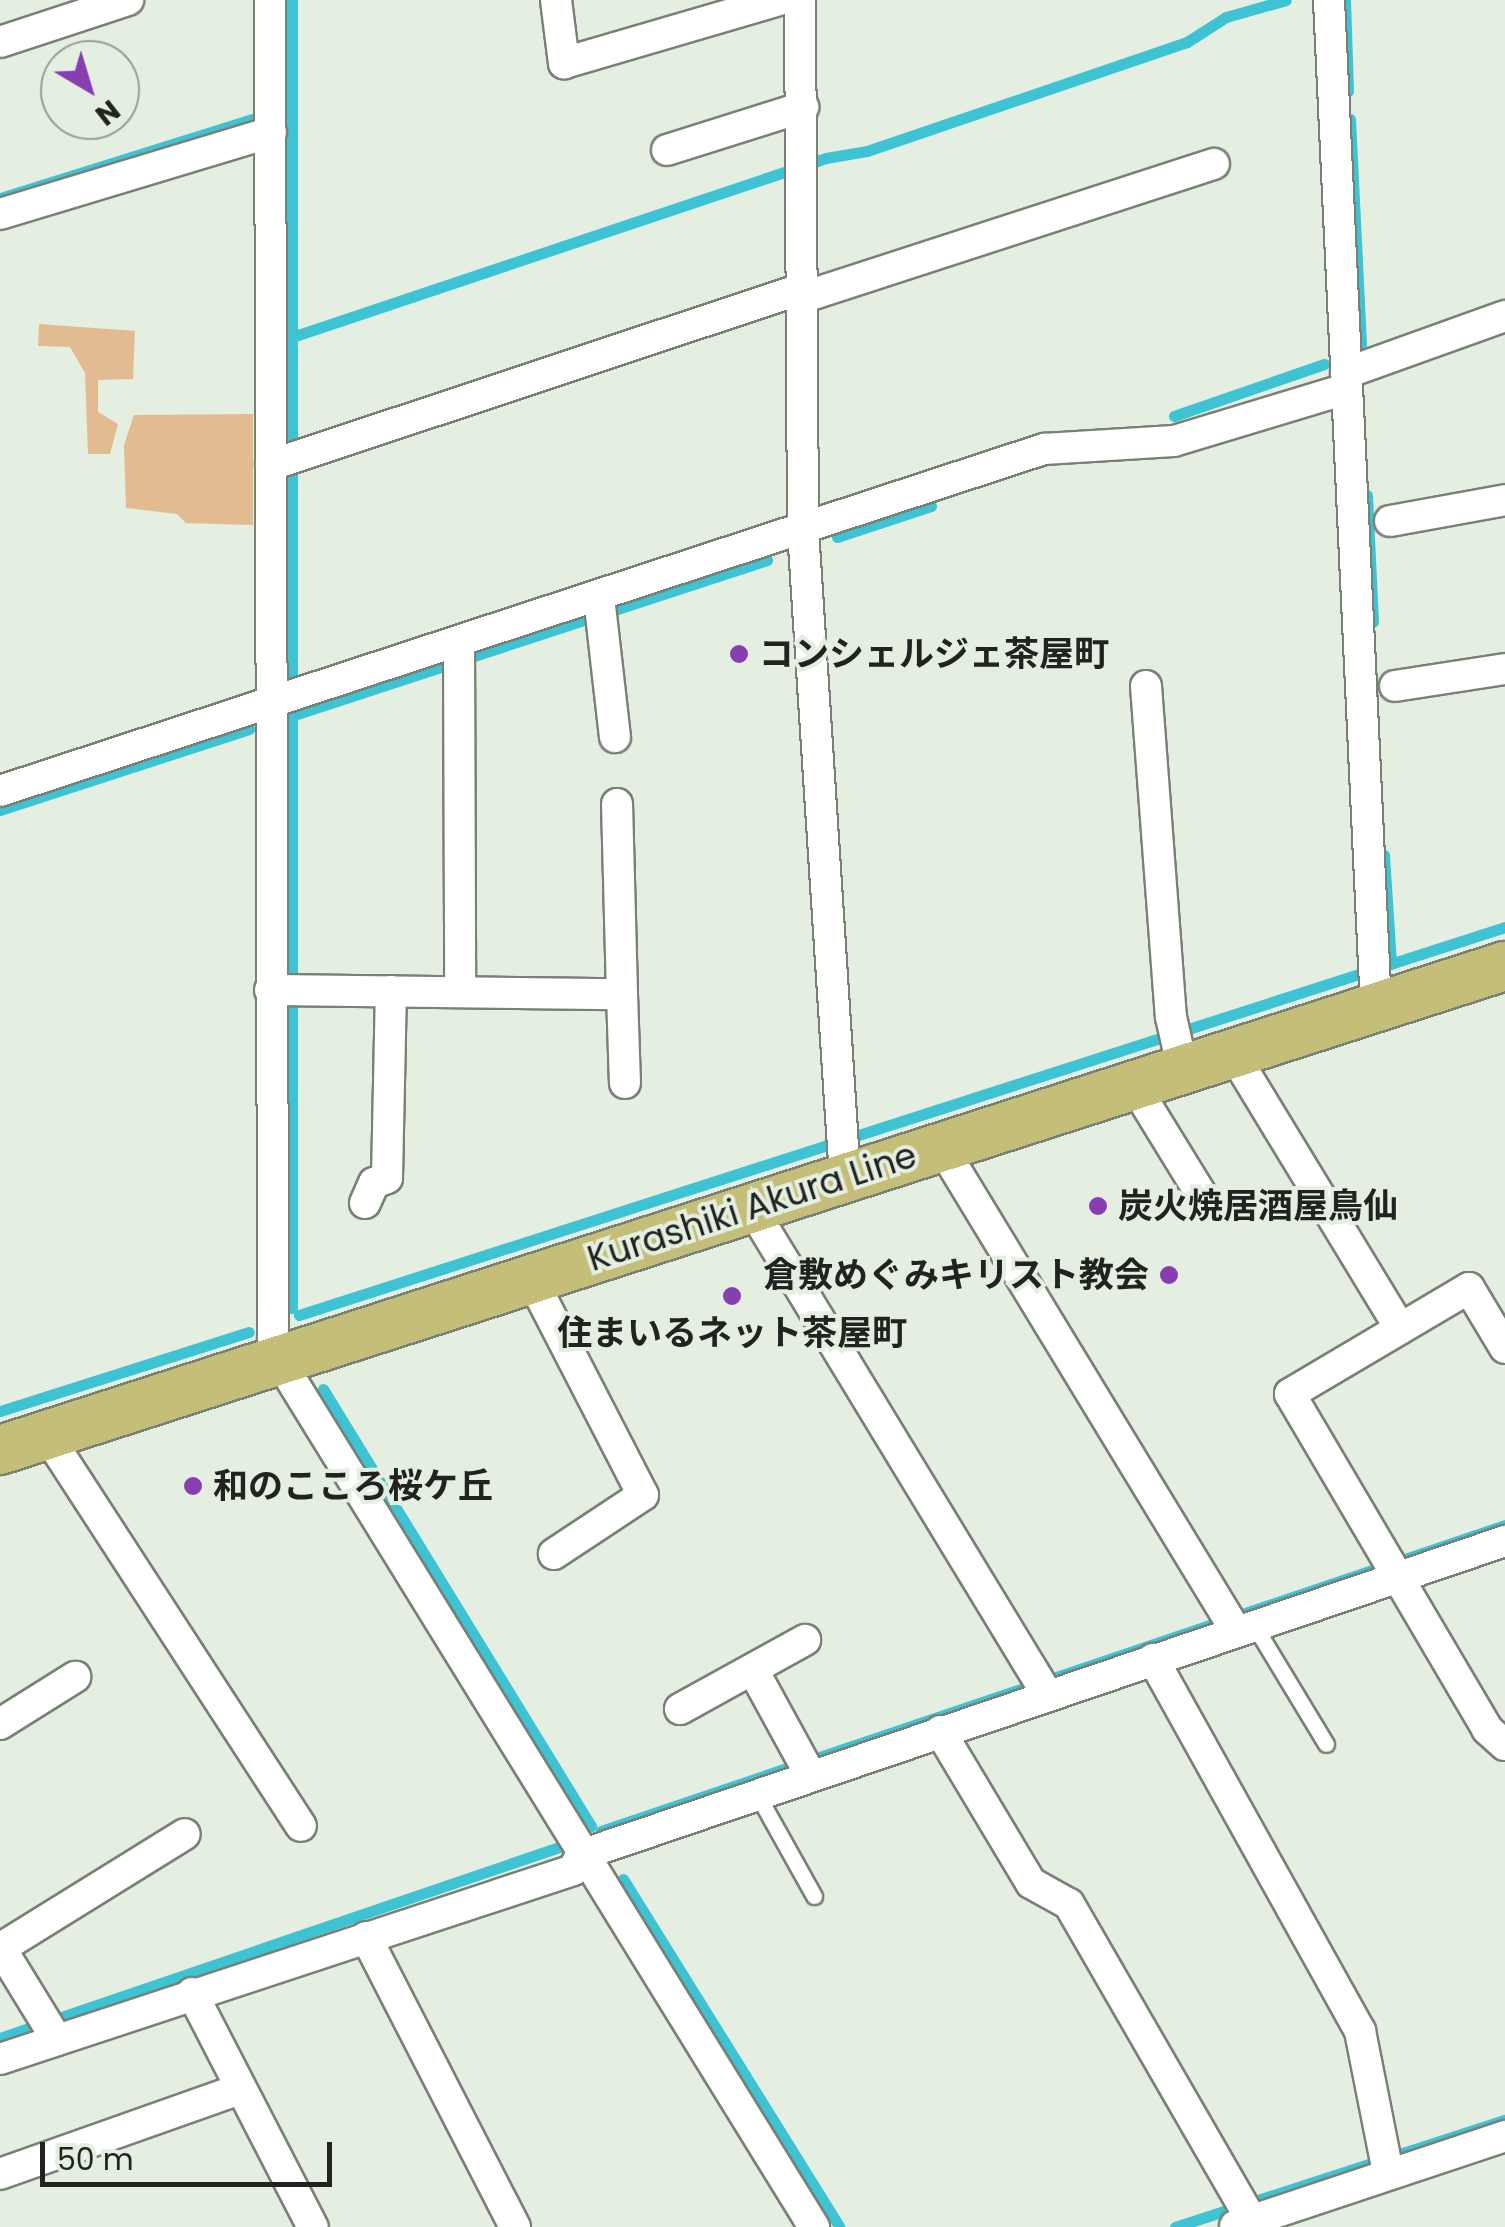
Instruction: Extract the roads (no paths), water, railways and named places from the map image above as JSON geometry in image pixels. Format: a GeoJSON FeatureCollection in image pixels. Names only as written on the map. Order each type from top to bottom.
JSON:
{"type":"FeatureCollection","features":[{"type":"Feature","properties":{"kind":"main road","name":"Kurashiki Akura Line"},"geometry":{"type":"LineString","coordinates":[[0,1450],[751,1207],[843,1153],[942,1146],[1134,1085],[1178,1046],[1234,1055],[1375,982],[1505,966]]}},
{"type":"Feature","properties":{"kind":"street"},"geometry":{"type":"LineString","coordinates":[[0,42],[128,0]]}},
{"type":"Feature","properties":{"kind":"street"},"geometry":{"type":"LineString","coordinates":[[270,0],[275,464],[285,697],[284,990],[272,1332],[279,1360],[814,2227]]}},
{"type":"Feature","properties":{"kind":"street"},"geometry":{"type":"LineString","coordinates":[[556,0],[564,63],[780,0]]}},
{"type":"Feature","properties":{"kind":"street"},"geometry":{"type":"LineString","coordinates":[[800,0],[804,167],[803,530],[843,1153]]}},
{"type":"Feature","properties":{"kind":"street"},"geometry":{"type":"LineString","coordinates":[[1329,0],[1375,982]]}},
{"type":"Feature","properties":{"kind":"street"},"geometry":{"type":"LineString","coordinates":[[667,150],[803,107]]}},
{"type":"Feature","properties":{"kind":"street"},"geometry":{"type":"LineString","coordinates":[[0,214],[271,116]]}},
{"type":"Feature","properties":{"kind":"street"},"geometry":{"type":"LineString","coordinates":[[275,464],[1214,164]]}},
{"type":"Feature","properties":{"kind":"street"},"geometry":{"type":"LineString","coordinates":[[0,791],[285,697],[459,656],[601,611],[803,530],[1044,448],[1174,440],[1346,381],[1505,316]]}},
{"type":"Feature","properties":{"kind":"street"},"geometry":{"type":"LineString","coordinates":[[1390,521],[1505,500]]}},
{"type":"Feature","properties":{"kind":"street"},"geometry":{"type":"LineString","coordinates":[[601,611],[615,737]]}},
{"type":"Feature","properties":{"kind":"street"},"geometry":{"type":"LineString","coordinates":[[459,656],[460,990]]}},
{"type":"Feature","properties":{"kind":"street"},"geometry":{"type":"LineString","coordinates":[[1395,686],[1505,670]]}},
{"type":"Feature","properties":{"kind":"street"},"geometry":{"type":"LineString","coordinates":[[1146,686],[1178,1046]]}},
{"type":"Feature","properties":{"kind":"street"},"geometry":{"type":"LineString","coordinates":[[616,804],[625,1083]]}},
{"type":"Feature","properties":{"kind":"street"},"geometry":{"type":"LineString","coordinates":[[284,990],[622,994]]}},
{"type":"Feature","properties":{"kind":"street"},"geometry":{"type":"LineString","coordinates":[[365,1203],[374,1183],[400,1180],[392,990]]}},
{"type":"Feature","properties":{"kind":"street"},"geometry":{"type":"LineString","coordinates":[[1234,1055],[1400,1328]]}},
{"type":"Feature","properties":{"kind":"street"},"geometry":{"type":"LineString","coordinates":[[1134,1085],[1201,1194]]}},
{"type":"Feature","properties":{"kind":"street"},"geometry":{"type":"LineString","coordinates":[[942,1146],[1236,1621]]}},
{"type":"Feature","properties":{"kind":"street"},"geometry":{"type":"LineString","coordinates":[[751,1207],[1041,1684]]}},
{"type":"Feature","properties":{"kind":"street"},"geometry":{"type":"LineString","coordinates":[[531,1278],[643,1495],[554,1554]]}},
{"type":"Feature","properties":{"kind":"street"},"geometry":{"type":"LineString","coordinates":[[1505,1348],[1469,1288],[1290,1394],[1487,1729],[1505,1745]]}},
{"type":"Feature","properties":{"kind":"street"},"geometry":{"type":"LineString","coordinates":[[48,1435],[301,1826]]}},
{"type":"Feature","properties":{"kind":"street"},"geometry":{"type":"LineString","coordinates":[[0,2059],[50,2027],[192,1993],[573,1870],[582,1854],[758,1794],[807,1764],[940,1731],[1041,1684],[1153,1659],[1236,1621],[1391,1568],[1505,1541]]}},
{"type":"Feature","properties":{"kind":"street"},"geometry":{"type":"LineString","coordinates":[[680,1709],[805,1640]]}},
{"type":"Feature","properties":{"kind":"street"},"geometry":{"type":"LineString","coordinates":[[1153,1659],[1360,2032],[1386,2164]]}},
{"type":"Feature","properties":{"kind":"street"},"geometry":{"type":"LineString","coordinates":[[752,1670],[807,1764]]}},
{"type":"Feature","properties":{"kind":"street"},"geometry":{"type":"LineString","coordinates":[[0,1724],[75,1677]]}},
{"type":"Feature","properties":{"kind":"street"},"geometry":{"type":"LineString","coordinates":[[940,1731],[1031,1883],[1069,1904],[1243,2214],[1386,2164],[1505,2136]]}},
{"type":"Feature","properties":{"kind":"street"},"geometry":{"type":"LineString","coordinates":[[50,2027],[0,1947],[184,1834]]}},
{"type":"Feature","properties":{"kind":"street"},"geometry":{"type":"LineString","coordinates":[[366,1937],[516,2227]]}},
{"type":"Feature","properties":{"kind":"street"},"geometry":{"type":"LineString","coordinates":[[192,1993],[313,2227]]}},
{"type":"Feature","properties":{"kind":"street"},"geometry":{"type":"LineString","coordinates":[[0,2174],[240,2089]]}},
{"type":"Feature","properties":{"kind":"lane"},"geometry":{"type":"LineString","coordinates":[[1236,1621],[1326,1744]]}},
{"type":"Feature","properties":{"kind":"lane"},"geometry":{"type":"LineString","coordinates":[[758,1794],[814,1896]]}},
{"type":"Feature","properties":{"kind":"waterway"},"geometry":{"type":"LineString","coordinates":[[292,0],[292,1308]]}},
{"type":"Feature","properties":{"kind":"waterway"},"geometry":{"type":"LineString","coordinates":[[295,336],[826,158],[867,151],[1187,42],[1226,17],[1286,0]]}},
{"type":"Feature","properties":{"kind":"waterway"},"geometry":{"type":"LineString","coordinates":[[1345,0],[1348,91]]}},
{"type":"Feature","properties":{"kind":"waterway"},"geometry":{"type":"LineString","coordinates":[[0,198],[268,114]]}},
{"type":"Feature","properties":{"kind":"waterway"},"geometry":{"type":"LineString","coordinates":[[1350,119],[1361,345]]}},
{"type":"Feature","properties":{"kind":"waterway"},"geometry":{"type":"LineString","coordinates":[[1174,416],[1324,364]]}},
{"type":"Feature","properties":{"kind":"waterway"},"geometry":{"type":"LineString","coordinates":[[1367,495],[1373,622]]}},
{"type":"Feature","properties":{"kind":"waterway"},"geometry":{"type":"LineString","coordinates":[[837,537],[931,506]]}},
{"type":"Feature","properties":{"kind":"waterway"},"geometry":{"type":"LineString","coordinates":[[291,716],[767,560]]}},
{"type":"Feature","properties":{"kind":"waterway"},"geometry":{"type":"LineString","coordinates":[[0,810],[249,729]]}},
{"type":"Feature","properties":{"kind":"waterway"},"geometry":{"type":"LineString","coordinates":[[1384,855],[1391,964]]}},
{"type":"Feature","properties":{"kind":"waterway"},"geometry":{"type":"LineString","coordinates":[[299,1315],[1505,927]]}},
{"type":"Feature","properties":{"kind":"waterway"},"geometry":{"type":"LineString","coordinates":[[0,1411],[249,1332]]}},
{"type":"Feature","properties":{"kind":"waterway"},"geometry":{"type":"LineString","coordinates":[[323,1389],[591,1826]]}},
{"type":"Feature","properties":{"kind":"waterway"},"geometry":{"type":"LineString","coordinates":[[601,1831],[1505,1525]]}},
{"type":"Feature","properties":{"kind":"waterway"},"geometry":{"type":"LineString","coordinates":[[0,2038],[559,1847]]}},
{"type":"Feature","properties":{"kind":"waterway"},"geometry":{"type":"LineString","coordinates":[[623,1879],[840,2227]]}},
{"type":"Feature","properties":{"kind":"waterway"},"geometry":{"type":"LineString","coordinates":[[1175,2227],[1505,2120]]}},
{"type":"Feature","properties":{"kind":"place","name":"コンシェルジェ茶屋町"},"geometry":{"type":"Point","coordinates":[739,654]}},
{"type":"Feature","properties":{"kind":"place","name":"炭火焼居酒屋鳥仙"},"geometry":{"type":"Point","coordinates":[1098,1206]}},
{"type":"Feature","properties":{"kind":"place","name":"倉敷めぐみキリスト教会"},"geometry":{"type":"Point","coordinates":[1169,1275]}},
{"type":"Feature","properties":{"kind":"place","name":"住まいるネット茶屋町"},"geometry":{"type":"Point","coordinates":[732,1296]}},
{"type":"Feature","properties":{"kind":"place","name":"和のこころ桜ケ丘"},"geometry":{"type":"Point","coordinates":[193,1486]}}]}
